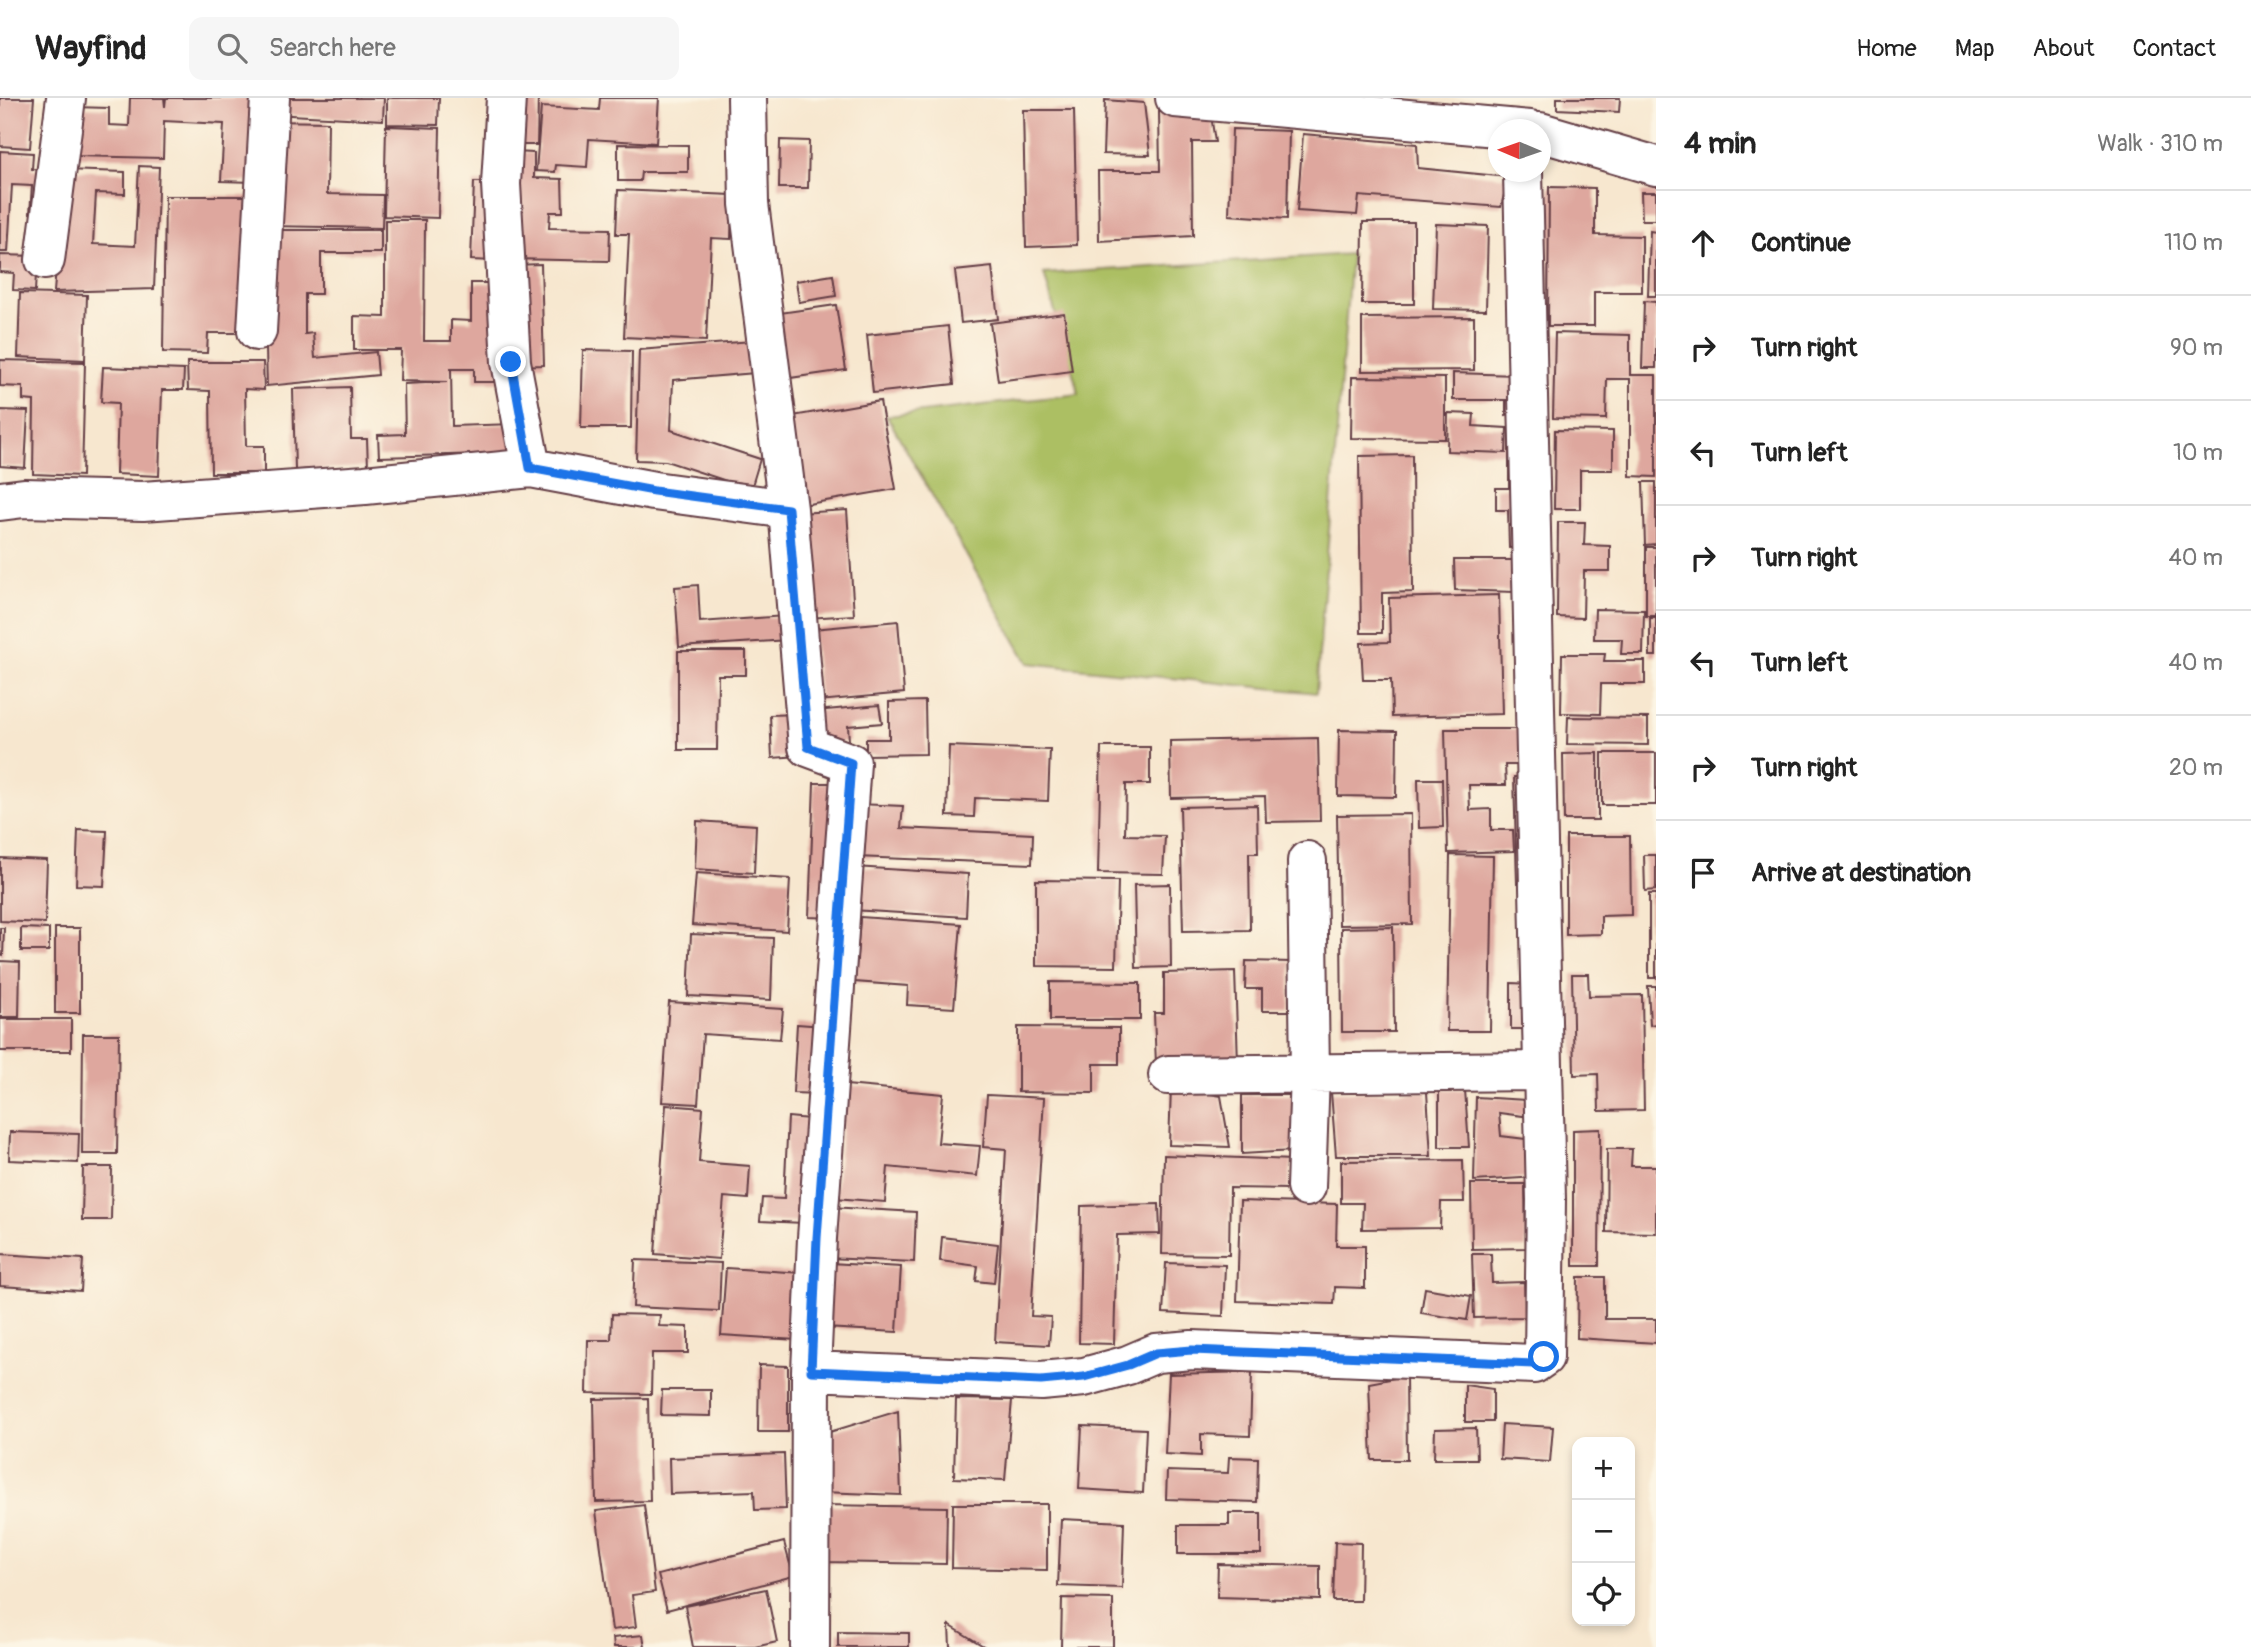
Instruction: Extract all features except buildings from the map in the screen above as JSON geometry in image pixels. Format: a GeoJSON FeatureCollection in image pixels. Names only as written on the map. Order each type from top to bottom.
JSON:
{"type":"FeatureCollection","features":[{"type":"Feature","properties":{"kind":"street"},"geometry":{"type":"LineString","coordinates":[[45,260],[66,98]]}},
{"type":"Feature","properties":{"kind":"street"},"geometry":{"type":"LineString","coordinates":[[257,331],[270,98]]}},
{"type":"Feature","properties":{"kind":"street"},"geometry":{"type":"LineString","coordinates":[[506,98],[501,184],[511,362],[530,468]]}},
{"type":"Feature","properties":{"kind":"street"},"geometry":{"type":"LineString","coordinates":[[747,98],[749,205],[788,509],[808,747],[851,763],[817,1238],[811,1371],[810,1647]]}},
{"type":"Feature","properties":{"kind":"street"},"geometry":{"type":"LineString","coordinates":[[1175,98],[1488,126]]}},
{"type":"Feature","properties":{"kind":"street"},"geometry":{"type":"LineString","coordinates":[[1551,136],[1656,166]]}},
{"type":"Feature","properties":{"kind":"street"},"geometry":{"type":"LineString","coordinates":[[811,1371],[1041,1381],[1084,1377],[1128,1365],[1156,1353],[1192,1350],[1534,1364],[1544,1357],[1543,1071],[1524,182]]}},
{"type":"Feature","properties":{"kind":"street"},"geometry":{"type":"LineString","coordinates":[[0,501],[24,498],[143,501],[365,485],[530,468],[654,491],[788,509]]}},
{"type":"Feature","properties":{"kind":"street"},"geometry":{"type":"LineString","coordinates":[[1306,1187],[1310,1073],[1307,861]]}},
{"type":"Feature","properties":{"kind":"street"},"geometry":{"type":"LineString","coordinates":[[1168,1075],[1543,1071]]}},
{"type":"Feature","properties":{"kind":"green space"},"geometry":{"type":"Polygon","coordinates":[[[1351,254],[1316,693],[1028,663],[887,416],[1079,394],[1044,274],[1351,254]]]}},
{"type":"Feature","properties":{"kind":"route"},"geometry":{"type":"LineString","coordinates":[[511,362],[530,468],[654,491],[788,509],[808,747],[851,763],[817,1238],[811,1371],[1041,1381],[1084,1377],[1128,1365],[1156,1353],[1192,1350],[1534,1364],[1544,1357]]}}]}
